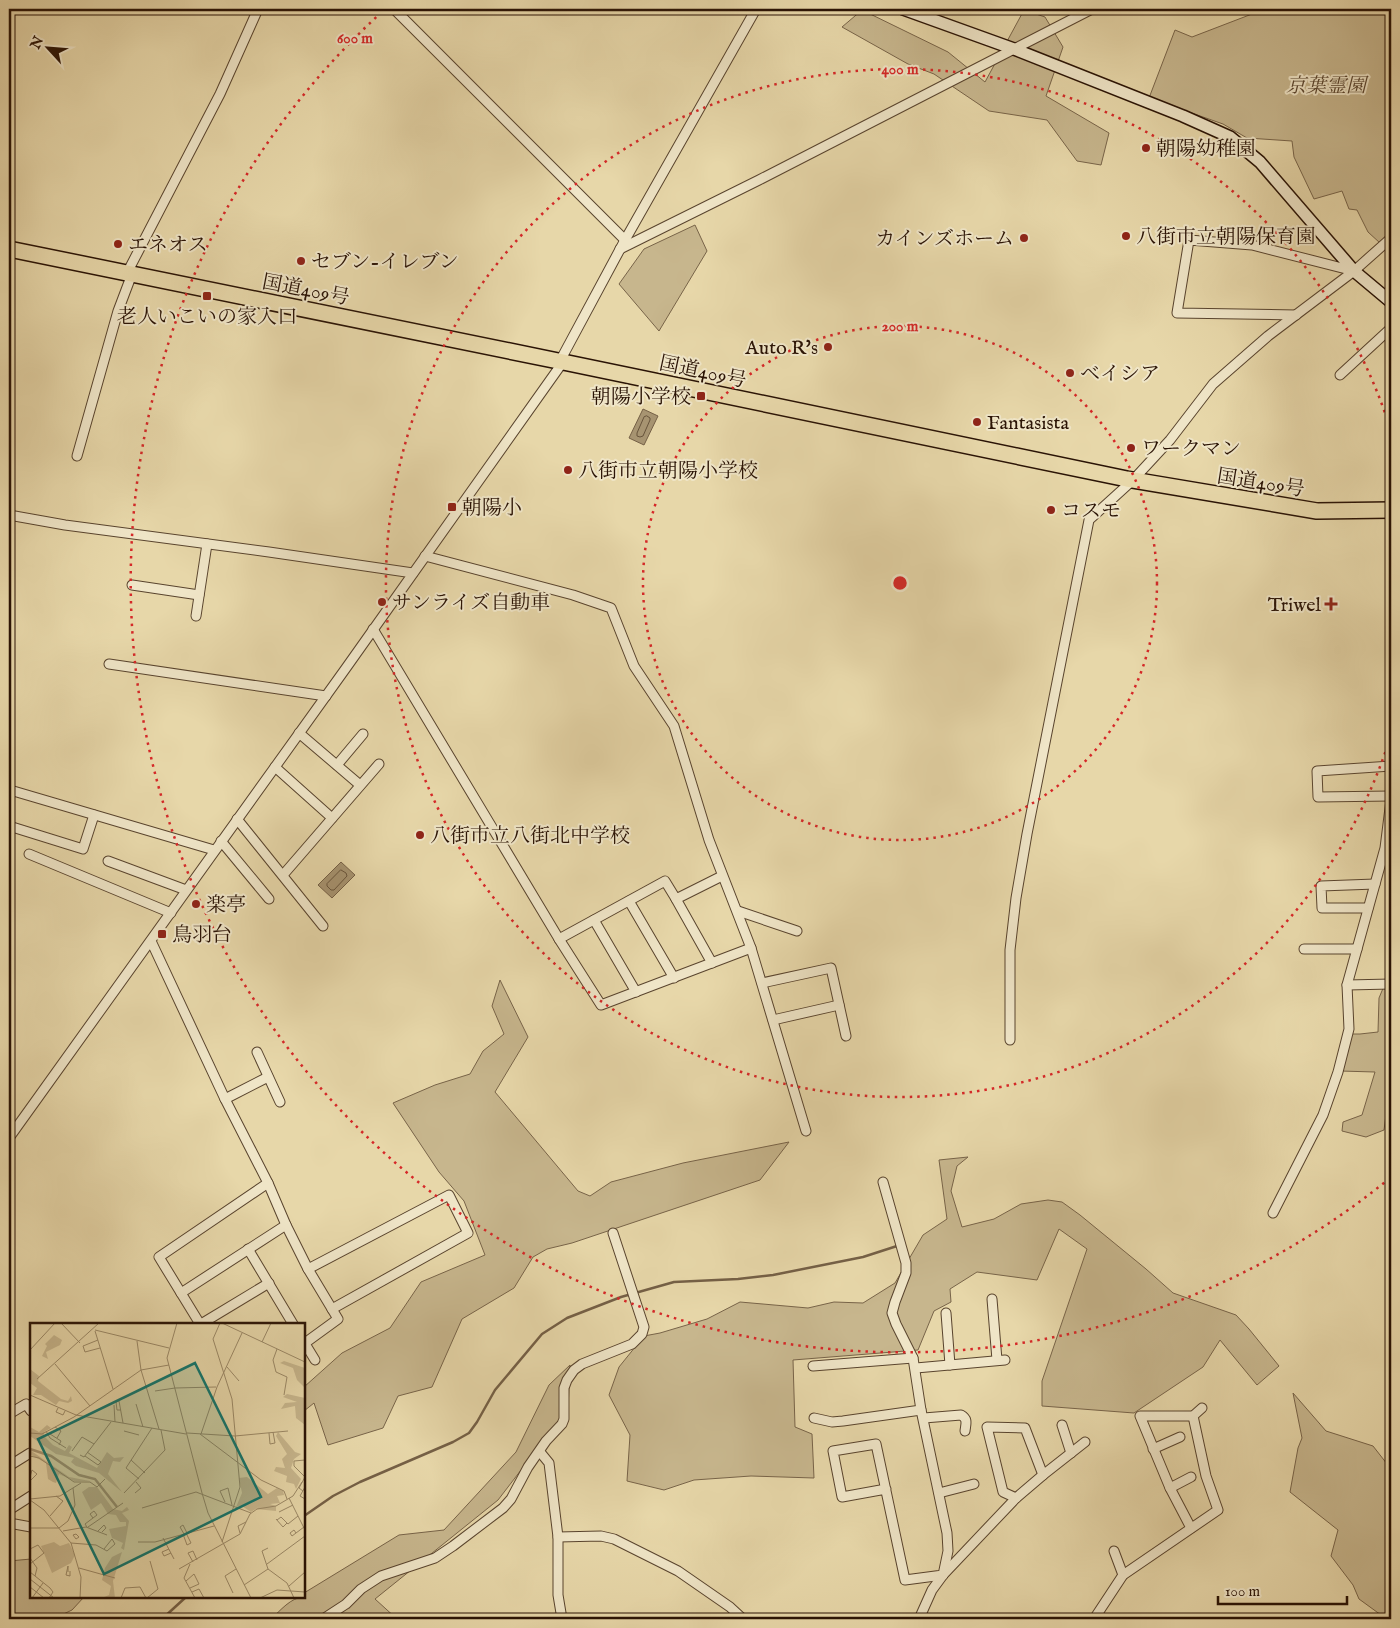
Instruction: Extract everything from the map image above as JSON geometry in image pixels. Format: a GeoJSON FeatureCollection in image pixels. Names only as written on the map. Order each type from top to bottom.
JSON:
{"type":"FeatureCollection","features":[{"type":"Feature","properties":{"kind":"highway","name":"国道409号"},"geometry":{"type":"LineString","coordinates":[[9,249],[562,361],[1133,480],[1317,511],[1391,510]]}},
{"type":"Feature","properties":{"kind":"street"},"geometry":{"type":"LineString","coordinates":[[77,456],[130,274],[220,94],[258,9]]}},
{"type":"Feature","properties":{"kind":"street"},"geometry":{"type":"LineString","coordinates":[[394,9],[625,240]]}},
{"type":"Feature","properties":{"kind":"street"},"geometry":{"type":"LineString","coordinates":[[9,1138],[326,696],[562,361],[620,249],[756,9]]}},
{"type":"Feature","properties":{"kind":"street"},"geometry":{"type":"LineString","coordinates":[[903,9],[1014,49],[1183,116],[1230,137],[1260,162],[1354,271],[1391,302]]}},
{"type":"Feature","properties":{"kind":"street"},"geometry":{"type":"LineString","coordinates":[[620,249],[760,180],[1092,9]]}},
{"type":"Feature","properties":{"kind":"street"},"geometry":{"type":"LineString","coordinates":[[1010,1040],[1010,950],[1016,898],[1089,520],[1133,480],[1170,440],[1213,384],[1268,336],[1354,271],[1391,238]]}},
{"type":"Feature","properties":{"kind":"street"},"geometry":{"type":"LineString","coordinates":[[1296,315],[1177,313],[1189,240],[1252,245],[1354,271]]}},
{"type":"Feature","properties":{"kind":"street"},"geometry":{"type":"LineString","coordinates":[[1340,376],[1391,328]]}},
{"type":"Feature","properties":{"kind":"street"},"geometry":{"type":"LineString","coordinates":[[9,515],[65,525],[413,573]]}},
{"type":"Feature","properties":{"kind":"street"},"geometry":{"type":"LineString","coordinates":[[196,616],[207,544]]}},
{"type":"Feature","properties":{"kind":"street"},"geometry":{"type":"LineString","coordinates":[[425,556],[612,608],[634,666],[674,726],[709,840],[751,948],[806,1131]]}},
{"type":"Feature","properties":{"kind":"street"},"geometry":{"type":"LineString","coordinates":[[132,585],[199,595]]}},
{"type":"Feature","properties":{"kind":"street"},"geometry":{"type":"LineString","coordinates":[[373,629],[559,939],[602,1006],[751,948]]}},
{"type":"Feature","properties":{"kind":"street"},"geometry":{"type":"LineString","coordinates":[[110,664],[326,696]]}},
{"type":"Feature","properties":{"kind":"street"},"geometry":{"type":"LineString","coordinates":[[299,733],[360,785]]}},
{"type":"Feature","properties":{"kind":"street"},"geometry":{"type":"LineString","coordinates":[[337,765],[363,734]]}},
{"type":"Feature","properties":{"kind":"street"},"geometry":{"type":"LineString","coordinates":[[283,875],[379,764]]}},
{"type":"Feature","properties":{"kind":"street"},"geometry":{"type":"LineString","coordinates":[[1391,766],[1317,770],[1318,797],[1391,796]]}},
{"type":"Feature","properties":{"kind":"street"},"geometry":{"type":"LineString","coordinates":[[275,767],[332,818]]}},
{"type":"Feature","properties":{"kind":"street"},"geometry":{"type":"LineString","coordinates":[[9,798],[10,790],[214,850]]}},
{"type":"Feature","properties":{"kind":"street"},"geometry":{"type":"LineString","coordinates":[[1274,1213],[1323,1115],[1338,1072],[1349,1029],[1346,985],[1385,848],[1391,804]]}},
{"type":"Feature","properties":{"kind":"street"},"geometry":{"type":"LineString","coordinates":[[9,826],[83,848],[94,815]]}},
{"type":"Feature","properties":{"kind":"street"},"geometry":{"type":"LineString","coordinates":[[237,819],[323,926]]}},
{"type":"Feature","properties":{"kind":"street"},"geometry":{"type":"LineString","coordinates":[[221,841],[269,899]]}},
{"type":"Feature","properties":{"kind":"street"},"geometry":{"type":"LineString","coordinates":[[29,854],[171,913]]}},
{"type":"Feature","properties":{"kind":"street"},"geometry":{"type":"LineString","coordinates":[[108,861],[186,890]]}},
{"type":"Feature","properties":{"kind":"street"},"geometry":{"type":"LineString","coordinates":[[676,899],[722,876]]}},
{"type":"Feature","properties":{"kind":"street"},"geometry":{"type":"LineString","coordinates":[[559,939],[665,881],[712,963]]}},
{"type":"Feature","properties":{"kind":"street"},"geometry":{"type":"LineString","coordinates":[[1368,908],[1322,908],[1321,886],[1375,884]]}},
{"type":"Feature","properties":{"kind":"street"},"geometry":{"type":"LineString","coordinates":[[629,901],[674,978]]}},
{"type":"Feature","properties":{"kind":"street"},"geometry":{"type":"LineString","coordinates":[[738,912],[797,931]]}},
{"type":"Feature","properties":{"kind":"street"},"geometry":{"type":"LineString","coordinates":[[594,920],[636,992]]}},
{"type":"Feature","properties":{"kind":"street"},"geometry":{"type":"LineString","coordinates":[[151,941],[225,1099],[268,1183],[286,1225],[308,1269],[338,1319],[305,1341]]}},
{"type":"Feature","properties":{"kind":"street"},"geometry":{"type":"LineString","coordinates":[[1304,949],[1356,949]]}},
{"type":"Feature","properties":{"kind":"street"},"geometry":{"type":"LineString","coordinates":[[762,983],[831,968],[846,1036]]}},
{"type":"Feature","properties":{"kind":"street"},"geometry":{"type":"LineString","coordinates":[[1346,985],[1391,984]]}},
{"type":"Feature","properties":{"kind":"street"},"geometry":{"type":"LineString","coordinates":[[773,1020],[839,1005]]}},
{"type":"Feature","properties":{"kind":"street"},"geometry":{"type":"LineString","coordinates":[[257,1052],[280,1102]]}},
{"type":"Feature","properties":{"kind":"street"},"geometry":{"type":"LineString","coordinates":[[225,1099],[268,1077]]}},
{"type":"Feature","properties":{"kind":"street"},"geometry":{"type":"LineString","coordinates":[[883,1182],[906,1263],[906,1274],[892,1314],[914,1358],[916,1368],[922,1414],[947,1533],[948,1551],[943,1575]]}},
{"type":"Feature","properties":{"kind":"street"},"geometry":{"type":"LineString","coordinates":[[199,1323],[160,1256],[268,1183]]}},
{"type":"Feature","properties":{"kind":"street"},"geometry":{"type":"LineString","coordinates":[[308,1269],[449,1195],[468,1232],[332,1309]]}},
{"type":"Feature","properties":{"kind":"street"},"geometry":{"type":"LineString","coordinates":[[181,1294],[286,1225]]}},
{"type":"Feature","properties":{"kind":"street"},"geometry":{"type":"LineString","coordinates":[[323,1619],[346,1604],[361,1589],[381,1576],[435,1558],[503,1508],[511,1499],[528,1467],[546,1441],[562,1424],[564,1419],[564,1388],[574,1370],[582,1364],[632,1344],[642,1334],[644,1327],[613,1233]]}},
{"type":"Feature","properties":{"kind":"street"},"geometry":{"type":"LineString","coordinates":[[248,1249],[292,1322]]}},
{"type":"Feature","properties":{"kind":"street"},"geometry":{"type":"LineString","coordinates":[[202,1323],[268,1283]]}},
{"type":"Feature","properties":{"kind":"street"},"geometry":{"type":"LineString","coordinates":[[916,1368],[1001,1360],[992,1299]]}},
{"type":"Feature","properties":{"kind":"street"},"geometry":{"type":"LineString","coordinates":[[946,1313],[950,1365]]}},
{"type":"Feature","properties":{"kind":"street"},"geometry":{"type":"LineString","coordinates":[[305,1344],[315,1360]]}},
{"type":"Feature","properties":{"kind":"street"},"geometry":{"type":"LineString","coordinates":[[813,1366],[914,1358]]}},
{"type":"Feature","properties":{"kind":"street"},"geometry":{"type":"LineString","coordinates":[[9,1414],[26,1404],[30,1410]]}},
{"type":"Feature","properties":{"kind":"street"},"geometry":{"type":"LineString","coordinates":[[1191,1528],[1170,1488],[1140,1416],[1193,1416],[1202,1408]]}},
{"type":"Feature","properties":{"kind":"street"},"geometry":{"type":"LineString","coordinates":[[814,1418],[832,1422],[922,1414],[960,1415],[967,1422],[965,1431]]}},
{"type":"Feature","properties":{"kind":"street"},"geometry":{"type":"LineString","coordinates":[[1094,1619],[1124,1575],[1218,1510],[1206,1476],[1193,1416]]}},
{"type":"Feature","properties":{"kind":"street"},"geometry":{"type":"LineString","coordinates":[[1062,1425],[1071,1453]]}},
{"type":"Feature","properties":{"kind":"street"},"geometry":{"type":"LineString","coordinates":[[1016,1498],[1003,1492],[987,1427],[1025,1428],[1043,1475]]}},
{"type":"Feature","properties":{"kind":"street"},"geometry":{"type":"LineString","coordinates":[[1153,1449],[1180,1437]]}},
{"type":"Feature","properties":{"kind":"street"},"geometry":{"type":"LineString","coordinates":[[919,1619],[932,1590],[943,1575],[1016,1498],[1085,1442]]}},
{"type":"Feature","properties":{"kind":"street"},"geometry":{"type":"LineString","coordinates":[[886,1489],[842,1497],[833,1452],[876,1444],[886,1489],[905,1580],[943,1575]]}},
{"type":"Feature","properties":{"kind":"street"},"geometry":{"type":"LineString","coordinates":[[540,1452],[549,1463],[558,1537],[558,1596],[562,1619]]}},
{"type":"Feature","properties":{"kind":"street"},"geometry":{"type":"LineString","coordinates":[[9,1466],[30,1453]]}},
{"type":"Feature","properties":{"kind":"street"},"geometry":{"type":"LineString","coordinates":[[1170,1488],[1191,1476]]}},
{"type":"Feature","properties":{"kind":"street"},"geometry":{"type":"LineString","coordinates":[[939,1493],[974,1484]]}},
{"type":"Feature","properties":{"kind":"street"},"geometry":{"type":"LineString","coordinates":[[9,1510],[30,1497]]}},
{"type":"Feature","properties":{"kind":"street"},"geometry":{"type":"LineString","coordinates":[[9,1523],[30,1527]]}},
{"type":"Feature","properties":{"kind":"street"},"geometry":{"type":"LineString","coordinates":[[558,1537],[601,1536],[614,1539],[678,1571],[723,1602],[743,1619]]}},
{"type":"Feature","properties":{"kind":"street"},"geometry":{"type":"LineString","coordinates":[[1114,1551],[1124,1575]]}},
{"type":"Feature","properties":{"kind":"green space","name":"京葉霊園"},"geometry":{"type":"Polygon","coordinates":[[[1265,9],[1391,9],[1391,200],[1386,207],[1391,212],[1391,233],[1380,243],[1368,232],[1357,210],[1349,209],[1342,191],[1314,199],[1294,157],[1292,141],[1247,138],[1223,124],[1149,98],[1175,30],[1192,37],[1265,9]]]}},
{"type":"Feature","properties":{"kind":"green space"},"geometry":{"type":"Polygon","coordinates":[[[862,10],[948,52],[985,82],[1024,10],[1045,17],[1063,47],[1046,96],[1109,133],[1101,165],[1077,161],[1047,120],[989,111],[934,74],[908,64],[842,27],[862,10]]]}},
{"type":"Feature","properties":{"kind":"green space"},"geometry":{"type":"Polygon","coordinates":[[[695,225],[707,251],[659,331],[619,284],[644,249],[695,225]]]}},
{"type":"Feature","properties":{"kind":"green space"},"geometry":{"type":"Polygon","coordinates":[[[500,980],[528,1037],[495,1092],[578,1191],[590,1196],[611,1182],[683,1163],[789,1142],[760,1180],[572,1243],[547,1249],[533,1257],[514,1288],[462,1319],[432,1387],[398,1396],[383,1428],[328,1445],[314,1403],[305,1410],[305,1386],[342,1353],[390,1328],[421,1282],[485,1255],[464,1201],[439,1172],[393,1103],[435,1085],[470,1074],[483,1051],[504,1034],[492,1006],[500,980]]]}},
{"type":"Feature","properties":{"kind":"green space"},"geometry":{"type":"Polygon","coordinates":[[[1384,986],[1391,986],[1390,1084],[1384,1130],[1366,1137],[1342,1131],[1343,1122],[1362,1115],[1375,1072],[1340,1071],[1351,1034],[1378,1032],[1379,998],[1384,986]]]}},
{"type":"Feature","properties":{"kind":"green space"},"geometry":{"type":"Polygon","coordinates":[[[968,1157],[957,1166],[951,1191],[962,1227],[994,1219],[1021,1204],[1048,1200],[1062,1202],[1173,1293],[1236,1315],[1279,1366],[1257,1385],[1220,1340],[1203,1367],[1134,1413],[1042,1406],[1042,1381],[1087,1249],[1059,1229],[1037,1280],[977,1272],[950,1289],[951,1302],[934,1311],[918,1350],[793,1360],[795,1427],[812,1434],[814,1478],[751,1476],[694,1480],[664,1490],[627,1481],[630,1435],[609,1395],[619,1367],[644,1336],[707,1319],[740,1302],[808,1308],[834,1302],[863,1303],[895,1283],[923,1235],[947,1219],[939,1160],[968,1157]]]}},
{"type":"Feature","properties":{"kind":"green space"},"geometry":{"type":"Polygon","coordinates":[[[570,1365],[568,1409],[498,1500],[375,1599],[397,1619],[271,1619],[290,1602],[295,1599],[305,1598],[305,1592],[399,1535],[444,1530],[516,1452],[549,1385],[570,1365]]]}},
{"type":"Feature","properties":{"kind":"green space"},"geometry":{"type":"Polygon","coordinates":[[[1293,1393],[1326,1431],[1373,1446],[1391,1469],[1391,1619],[1385,1619],[1359,1599],[1353,1585],[1331,1556],[1338,1530],[1290,1492],[1298,1448],[1302,1438],[1293,1393]]]}},
{"type":"Feature","properties":{"kind":"green space"},"geometry":{"type":"Polygon","coordinates":[[[30,1559],[30,1598],[83,1598],[72,1610],[53,1619],[9,1619],[9,1561],[30,1559]]]}},
{"type":"Feature","properties":{"kind":"water"},"geometry":{"type":"Polygon","coordinates":[[[643,409],[658,416],[644,445],[629,438],[643,409]]]}},
{"type":"Feature","properties":{"kind":"water"},"geometry":{"type":"Polygon","coordinates":[[[341,862],[355,875],[332,898],[318,885],[341,862]]]}},
{"type":"Feature","properties":{"kind":"waterway"},"geometry":{"type":"LineString","coordinates":[[305,1515],[333,1496],[360,1482],[453,1442],[469,1433],[495,1390],[542,1334],[567,1318],[621,1297],[674,1282],[738,1279],[773,1275],[863,1257],[897,1246]]}},
{"type":"Feature","properties":{"kind":"waterway"},"geometry":{"type":"LineString","coordinates":[[162,1619],[185,1598]]}},
{"type":"Feature","properties":{"kind":"place","name":"朝陽幼稚園"},"geometry":{"type":"Point","coordinates":[1146,148]}},
{"type":"Feature","properties":{"kind":"place","name":"八街市立朝陽保育園"},"geometry":{"type":"Point","coordinates":[1126,236]}},
{"type":"Feature","properties":{"kind":"place","name":"カインズホーム"},"geometry":{"type":"Point","coordinates":[1024,238]}},
{"type":"Feature","properties":{"kind":"place","name":"エネオス"},"geometry":{"type":"Point","coordinates":[118,244]}},
{"type":"Feature","properties":{"kind":"place","name":"セブン-イレブン"},"geometry":{"type":"Point","coordinates":[301,261]}},
{"type":"Feature","properties":{"kind":"place","name":"老人いこいの家入口"},"geometry":{"type":"Point","coordinates":[207,296]}},
{"type":"Feature","properties":{"kind":"place","name":"Auto R's"},"geometry":{"type":"Point","coordinates":[828,347]}},
{"type":"Feature","properties":{"kind":"place","name":"ベイシア"},"geometry":{"type":"Point","coordinates":[1070,373]}},
{"type":"Feature","properties":{"kind":"place","name":"朝陽小学校"},"geometry":{"type":"Point","coordinates":[701,396]}},
{"type":"Feature","properties":{"kind":"place","name":"Fantasista"},"geometry":{"type":"Point","coordinates":[977,422]}},
{"type":"Feature","properties":{"kind":"place","name":"ワークマン"},"geometry":{"type":"Point","coordinates":[1131,448]}},
{"type":"Feature","properties":{"kind":"place","name":"八街市立朝陽小学校"},"geometry":{"type":"Point","coordinates":[568,470]}},
{"type":"Feature","properties":{"kind":"place","name":"朝陽小"},"geometry":{"type":"Point","coordinates":[452,507]}},
{"type":"Feature","properties":{"kind":"place","name":"コスモ"},"geometry":{"type":"Point","coordinates":[1051,510]}},
{"type":"Feature","properties":{"kind":"place","name":"サンライズ自動車"},"geometry":{"type":"Point","coordinates":[382,602]}},
{"type":"Feature","properties":{"kind":"place","name":"Triwel"},"geometry":{"type":"Point","coordinates":[1331,604]}},
{"type":"Feature","properties":{"kind":"place","name":"八街市立八街北中学校"},"geometry":{"type":"Point","coordinates":[420,835]}},
{"type":"Feature","properties":{"kind":"place","name":"楽亭"},"geometry":{"type":"Point","coordinates":[196,904]}},
{"type":"Feature","properties":{"kind":"place","name":"鳥羽台"},"geometry":{"type":"Point","coordinates":[162,934]}}]}
